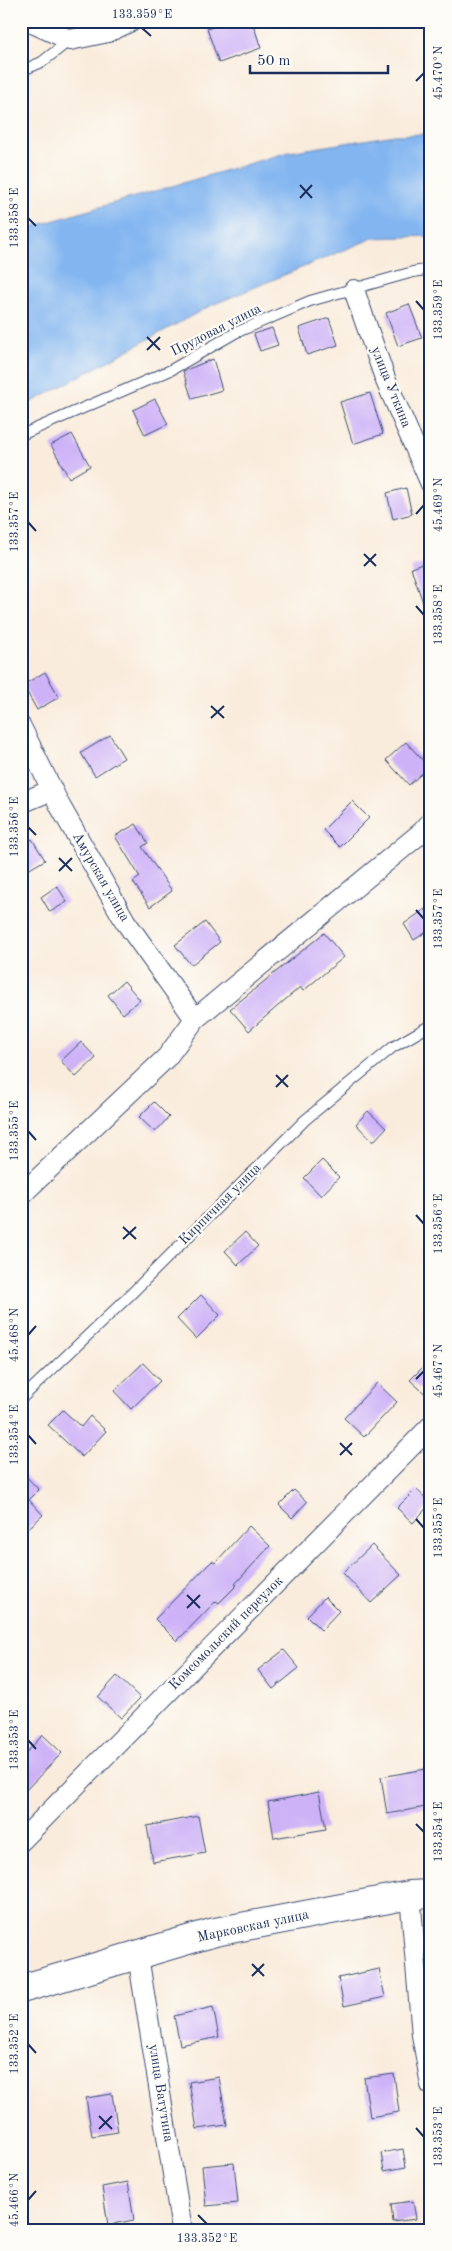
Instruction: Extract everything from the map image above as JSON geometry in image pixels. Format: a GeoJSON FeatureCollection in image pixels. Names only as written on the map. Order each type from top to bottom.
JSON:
{"type":"FeatureCollection","features":[{"type":"Feature","properties":{"kind":"main road","name":"Марковская улица"},"geometry":{"type":"LineString","coordinates":[[21,1989],[216,1932],[421,1894]]}},
{"type":"Feature","properties":{"kind":"street"},"geometry":{"type":"LineString","coordinates":[[28,21],[70,40],[108,32],[131,21]]}},
{"type":"Feature","properties":{"kind":"street","name":"улица Уткина"},"geometry":{"type":"LineString","coordinates":[[354,290],[386,381],[431,484]]}},
{"type":"Feature","properties":{"kind":"street","name":"Амурская улица"},"geometry":{"type":"LineString","coordinates":[[21,726],[52,790],[125,921],[195,1019]]}},
{"type":"Feature","properties":{"kind":"street"},"geometry":{"type":"LineString","coordinates":[[21,803],[52,790]]}},
{"type":"Feature","properties":{"kind":"street"},"geometry":{"type":"LineString","coordinates":[[21,1195],[167,1057],[195,1019],[431,822]]}},
{"type":"Feature","properties":{"kind":"street","name":"Комсомольский переулок"},"geometry":{"type":"LineString","coordinates":[[21,1841],[431,1426]]}},
{"type":"Feature","properties":{"kind":"street"},"geometry":{"type":"LineString","coordinates":[[421,1894],[422,2035],[431,2085]]}},
{"type":"Feature","properties":{"kind":"street","name":"улица Ватутина"},"geometry":{"type":"LineString","coordinates":[[138,1956],[182,2230]]}},
{"type":"Feature","properties":{"kind":"lane"},"geometry":{"type":"LineString","coordinates":[[21,71],[42,62],[70,40]]}},
{"type":"Feature","properties":{"kind":"lane","name":"Прудовая улица"},"geometry":{"type":"LineString","coordinates":[[21,435],[171,370],[235,333],[310,300],[354,290],[413,272],[431,269]]}},
{"type":"Feature","properties":{"kind":"lane","name":"Кирпичная улица"},"geometry":{"type":"LineString","coordinates":[[21,1399],[128,1297],[305,1120],[393,1047],[431,1025]]}},
{"type":"Feature","properties":{"kind":"water"},"geometry":{"type":"Polygon","coordinates":[[[431,134],[431,236],[373,238],[210,306],[21,408],[21,230],[289,152],[395,135],[431,134]]]}},
{"type":"Feature","properties":{"kind":"building"},"geometry":{"type":"Polygon","coordinates":[[[229,21],[252,21],[261,48],[219,63],[207,29],[229,21]]]}},
{"type":"Feature","properties":{"kind":"building"},"geometry":{"type":"Polygon","coordinates":[[[409,304],[422,338],[398,346],[386,313],[409,304]]]}},
{"type":"Feature","properties":{"kind":"building"},"geometry":{"type":"Polygon","coordinates":[[[329,318],[338,345],[307,355],[299,328],[329,318]]]}},
{"type":"Feature","properties":{"kind":"building"},"geometry":{"type":"Polygon","coordinates":[[[272,328],[278,345],[260,351],[254,334],[272,328]]]}},
{"type":"Feature","properties":{"kind":"building"},"geometry":{"type":"Polygon","coordinates":[[[213,359],[222,390],[192,399],[183,371],[213,359]]]}},
{"type":"Feature","properties":{"kind":"building"},"geometry":{"type":"Polygon","coordinates":[[[370,393],[383,434],[353,444],[340,402],[370,393]]]}},
{"type":"Feature","properties":{"kind":"building"},"geometry":{"type":"Polygon","coordinates":[[[155,399],[168,424],[145,435],[133,410],[155,399]]]}},
{"type":"Feature","properties":{"kind":"building"},"geometry":{"type":"Polygon","coordinates":[[[72,434],[90,466],[69,478],[51,445],[72,434]]]}},
{"type":"Feature","properties":{"kind":"building"},"geometry":{"type":"Polygon","coordinates":[[[406,488],[412,514],[393,519],[387,493],[406,488]]]}},
{"type":"Feature","properties":{"kind":"building"},"geometry":{"type":"Polygon","coordinates":[[[431,561],[431,617],[428,617],[411,568],[431,561]]]}},
{"type":"Feature","properties":{"kind":"building"},"geometry":{"type":"Polygon","coordinates":[[[45,672],[59,697],[37,710],[23,685],[45,672]]]}},
{"type":"Feature","properties":{"kind":"building"},"geometry":{"type":"Polygon","coordinates":[[[110,735],[124,758],[95,776],[81,753],[110,735]]]}},
{"type":"Feature","properties":{"kind":"building"},"geometry":{"type":"Polygon","coordinates":[[[406,742],[429,767],[409,785],[386,760],[406,742]]]}},
{"type":"Feature","properties":{"kind":"building"},"geometry":{"type":"Polygon","coordinates":[[[352,801],[369,818],[340,847],[323,830],[352,801]]]}},
{"type":"Feature","properties":{"kind":"building"},"geometry":{"type":"Polygon","coordinates":[[[136,824],[148,843],[142,847],[172,891],[150,907],[133,882],[140,877],[115,836],[136,824]]]}},
{"type":"Feature","properties":{"kind":"building"},"geometry":{"type":"Polygon","coordinates":[[[32,839],[45,860],[21,874],[21,845],[32,839]]]}},
{"type":"Feature","properties":{"kind":"building"},"geometry":{"type":"Polygon","coordinates":[[[57,886],[67,902],[50,912],[41,897],[57,886]]]}},
{"type":"Feature","properties":{"kind":"building"},"geometry":{"type":"Polygon","coordinates":[[[425,909],[431,917],[431,929],[414,940],[404,924],[425,909]]]}},
{"type":"Feature","properties":{"kind":"building"},"geometry":{"type":"Polygon","coordinates":[[[205,922],[220,942],[191,965],[175,945],[205,922]]]}},
{"type":"Feature","properties":{"kind":"building"},"geometry":{"type":"Polygon","coordinates":[[[324,933],[344,957],[303,991],[300,987],[249,1031],[230,1009],[324,933]]]}},
{"type":"Feature","properties":{"kind":"building"},"geometry":{"type":"Polygon","coordinates":[[[124,981],[140,1000],[123,1014],[108,995],[124,981]]]}},
{"type":"Feature","properties":{"kind":"building"},"geometry":{"type":"Polygon","coordinates":[[[81,1042],[96,1058],[76,1077],[61,1061],[81,1042]]]}},
{"type":"Feature","properties":{"kind":"building"},"geometry":{"type":"Polygon","coordinates":[[[154,1102],[169,1117],[155,1132],[139,1117],[154,1102]]]}},
{"type":"Feature","properties":{"kind":"building"},"geometry":{"type":"Polygon","coordinates":[[[368,1111],[386,1128],[373,1142],[356,1124],[368,1111]]]}},
{"type":"Feature","properties":{"kind":"building"},"geometry":{"type":"Polygon","coordinates":[[[322,1160],[339,1177],[321,1196],[304,1178],[322,1160]]]}},
{"type":"Feature","properties":{"kind":"building"},"geometry":{"type":"Polygon","coordinates":[[[245,1232],[258,1246],[238,1265],[225,1251],[245,1232]]]}},
{"type":"Feature","properties":{"kind":"building"},"geometry":{"type":"Polygon","coordinates":[[[201,1295],[220,1315],[196,1339],[177,1319],[201,1295]]]}},
{"type":"Feature","properties":{"kind":"building"},"geometry":{"type":"Polygon","coordinates":[[[431,1359],[431,1399],[410,1380],[431,1359]]]}},
{"type":"Feature","properties":{"kind":"building"},"geometry":{"type":"Polygon","coordinates":[[[143,1363],[160,1381],[131,1409],[114,1391],[143,1363]]]}},
{"type":"Feature","properties":{"kind":"building"},"geometry":{"type":"Polygon","coordinates":[[[377,1383],[397,1402],[364,1437],[344,1418],[377,1383]]]}},
{"type":"Feature","properties":{"kind":"building"},"geometry":{"type":"Polygon","coordinates":[[[63,1410],[81,1427],[90,1416],[106,1431],[82,1457],[48,1425],[63,1410]]]}},
{"type":"Feature","properties":{"kind":"building"},"geometry":{"type":"Polygon","coordinates":[[[21,1471],[39,1490],[29,1500],[43,1515],[21,1535],[21,1471]]]}},
{"type":"Feature","properties":{"kind":"building"},"geometry":{"type":"Polygon","coordinates":[[[416,1489],[431,1503],[413,1523],[397,1508],[416,1489]]]}},
{"type":"Feature","properties":{"kind":"building"},"geometry":{"type":"Polygon","coordinates":[[[294,1490],[307,1502],[292,1518],[279,1505],[294,1490]]]}},
{"type":"Feature","properties":{"kind":"building"},"geometry":{"type":"Polygon","coordinates":[[[249,1526],[270,1546],[235,1584],[237,1585],[219,1603],[216,1601],[177,1641],[155,1619],[212,1561],[215,1563],[249,1526]]]}},
{"type":"Feature","properties":{"kind":"building"},"geometry":{"type":"Polygon","coordinates":[[[372,1545],[401,1575],[371,1603],[343,1573],[372,1545]]]}},
{"type":"Feature","properties":{"kind":"building"},"geometry":{"type":"Polygon","coordinates":[[[325,1597],[339,1611],[321,1630],[307,1616],[325,1597]]]}},
{"type":"Feature","properties":{"kind":"building"},"geometry":{"type":"Polygon","coordinates":[[[284,1650],[299,1668],[273,1689],[258,1670],[284,1650]]]}},
{"type":"Feature","properties":{"kind":"building"},"geometry":{"type":"Polygon","coordinates":[[[117,1676],[140,1698],[121,1718],[98,1697],[117,1676]]]}},
{"type":"Feature","properties":{"kind":"building"},"geometry":{"type":"Polygon","coordinates":[[[43,1735],[62,1753],[21,1795],[21,1758],[43,1735]]]}},
{"type":"Feature","properties":{"kind":"building"},"geometry":{"type":"Polygon","coordinates":[[[431,1768],[431,1806],[387,1814],[381,1777],[431,1768]]]}},
{"type":"Feature","properties":{"kind":"building"},"geometry":{"type":"Polygon","coordinates":[[[319,1792],[326,1829],[274,1838],[268,1802],[319,1792]]]}},
{"type":"Feature","properties":{"kind":"building"},"geometry":{"type":"Polygon","coordinates":[[[198,1816],[205,1853],[153,1862],[147,1826],[198,1816]]]}},
{"type":"Feature","properties":{"kind":"building"},"geometry":{"type":"Polygon","coordinates":[[[379,1969],[385,1997],[344,2006],[338,1978],[379,1969]]]}},
{"type":"Feature","properties":{"kind":"building"},"geometry":{"type":"Polygon","coordinates":[[[213,2007],[219,2037],[180,2045],[174,2016],[213,2007]]]}},
{"type":"Feature","properties":{"kind":"building"},"geometry":{"type":"Polygon","coordinates":[[[394,2074],[399,2112],[370,2117],[364,2078],[394,2074]]]}},
{"type":"Feature","properties":{"kind":"building"},"geometry":{"type":"Polygon","coordinates":[[[219,2077],[227,2125],[197,2129],[189,2082],[219,2077]]]}},
{"type":"Feature","properties":{"kind":"building"},"geometry":{"type":"Polygon","coordinates":[[[112,2094],[118,2132],[92,2136],[86,2098],[112,2094]]]}},
{"type":"Feature","properties":{"kind":"building"},"geometry":{"type":"Polygon","coordinates":[[[403,2149],[406,2167],[384,2171],[381,2153],[403,2149]]]}},
{"type":"Feature","properties":{"kind":"building"},"geometry":{"type":"Polygon","coordinates":[[[234,2163],[238,2203],[206,2206],[202,2166],[234,2163]]]}},
{"type":"Feature","properties":{"kind":"building"},"geometry":{"type":"Polygon","coordinates":[[[128,2182],[134,2220],[108,2225],[102,2187],[128,2182]]]}},
{"type":"Feature","properties":{"kind":"building"},"geometry":{"type":"Polygon","coordinates":[[[413,2201],[416,2219],[393,2222],[391,2204],[413,2201]]]}}]}
